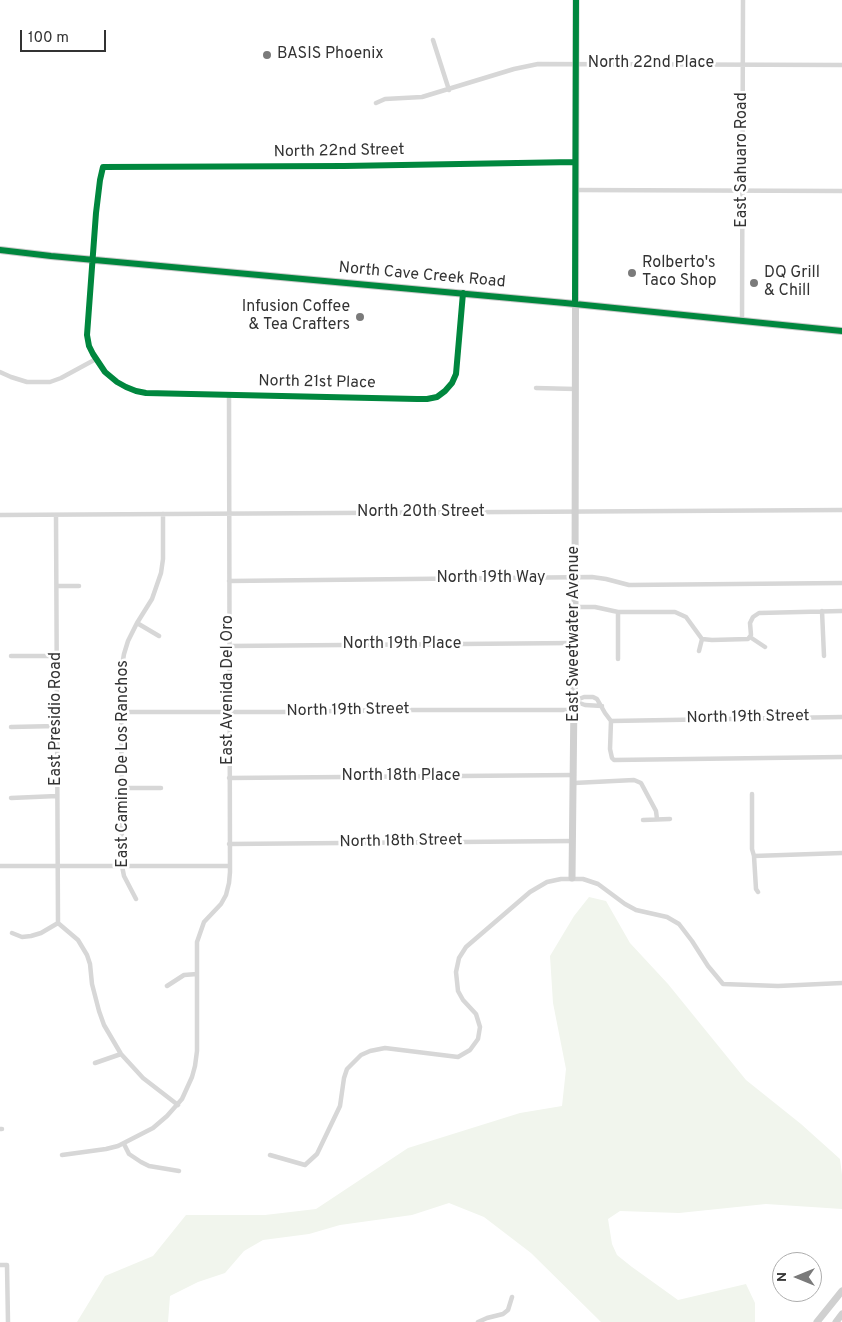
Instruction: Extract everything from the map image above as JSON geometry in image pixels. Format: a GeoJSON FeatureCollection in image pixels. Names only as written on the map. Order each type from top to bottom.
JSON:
{"type":"FeatureCollection","features":[{"type":"Feature","properties":{"kind":"main road","name":"North Cave Creek Road"},"geometry":{"type":"LineString","coordinates":[[0,250],[463,293],[842,331]]}},
{"type":"Feature","properties":{"kind":"street","name":"East Sweetwater Avenue"},"geometry":{"type":"LineString","coordinates":[[572,878],[575,607],[576,0]]}},
{"type":"Feature","properties":{"kind":"street","name":"East Sahuaro Road"},"geometry":{"type":"LineString","coordinates":[[742,320],[743,0]]}},
{"type":"Feature","properties":{"kind":"street"},"geometry":{"type":"LineString","coordinates":[[433,40],[449,90]]}},
{"type":"Feature","properties":{"kind":"street","name":"North 22nd Place"},"geometry":{"type":"LineString","coordinates":[[376,103],[385,99],[422,97],[538,64],[842,65]]}},
{"type":"Feature","properties":{"kind":"street","name":"North 22nd Street"},"geometry":{"type":"LineString","coordinates":[[103,167],[575,162]]}},
{"type":"Feature","properties":{"kind":"street","name":"North 21st Place"},"geometry":{"type":"LineString","coordinates":[[103,167],[100,180],[87,335],[89,346],[105,372],[117,382],[136,391],[146,393],[427,399],[437,396],[446,390],[456,374],[463,293]]}},
{"type":"Feature","properties":{"kind":"street"},"geometry":{"type":"LineString","coordinates":[[575,190],[842,191]]}},
{"type":"Feature","properties":{"kind":"street"},"geometry":{"type":"LineString","coordinates":[[1,375],[27,382],[50,382],[75,372],[96,359]]}},
{"type":"Feature","properties":{"kind":"street"},"geometry":{"type":"LineString","coordinates":[[536,388],[575,389]]}},
{"type":"Feature","properties":{"kind":"street","name":"East Avenida Del Oro"},"geometry":{"type":"LineString","coordinates":[[62,1155],[106,1149],[124,1144],[153,1128],[178,1105],[188,1089],[195,1066],[197,1051],[197,942],[204,922],[221,904],[226,895],[230,866],[229,394]]}},
{"type":"Feature","properties":{"kind":"street","name":"North 20th Street"},"geometry":{"type":"LineString","coordinates":[[0,515],[842,510]]}},
{"type":"Feature","properties":{"kind":"street","name":"East Camino De Los Ranchos"},"geometry":{"type":"LineString","coordinates":[[136,899],[124,876],[122,866],[122,671],[124,654],[136,623],[152,599],[161,573],[163,514]]}},
{"type":"Feature","properties":{"kind":"street","name":"East Presidio Road"},"geometry":{"type":"LineString","coordinates":[[56,515],[58,923]]}},
{"type":"Feature","properties":{"kind":"street","name":"North 19th Way"},"geometry":{"type":"LineString","coordinates":[[229,581],[575,578],[606,579],[630,585],[842,583]]}},
{"type":"Feature","properties":{"kind":"street"},"geometry":{"type":"LineString","coordinates":[[57,586],[80,586]]}},
{"type":"Feature","properties":{"kind":"street"},"geometry":{"type":"LineString","coordinates":[[575,607],[595,607],[618,612],[675,612],[686,617],[702,640]]}},
{"type":"Feature","properties":{"kind":"street"},"geometry":{"type":"LineString","coordinates":[[822,611],[824,656]]}},
{"type":"Feature","properties":{"kind":"street"},"geometry":{"type":"LineString","coordinates":[[750,637],[750,623],[758,612],[842,611]]}},
{"type":"Feature","properties":{"kind":"street"},"geometry":{"type":"LineString","coordinates":[[618,612],[618,659]]}},
{"type":"Feature","properties":{"kind":"street"},"geometry":{"type":"LineString","coordinates":[[136,623],[159,636]]}},
{"type":"Feature","properties":{"kind":"street"},"geometry":{"type":"LineString","coordinates":[[702,640],[748,639],[750,637]]}},
{"type":"Feature","properties":{"kind":"street"},"geometry":{"type":"LineString","coordinates":[[750,637],[765,647]]}},
{"type":"Feature","properties":{"kind":"street"},"geometry":{"type":"LineString","coordinates":[[699,651],[702,640]]}},
{"type":"Feature","properties":{"kind":"street","name":"North 19th Place"},"geometry":{"type":"LineString","coordinates":[[229,646],[574,643]]}},
{"type":"Feature","properties":{"kind":"street"},"geometry":{"type":"LineString","coordinates":[[11,656],[57,656]]}},
{"type":"Feature","properties":{"kind":"street"},"geometry":{"type":"LineString","coordinates":[[574,701],[584,697],[592,697],[597,699],[602,706],[611,721],[610,749],[614,760],[842,757]]}},
{"type":"Feature","properties":{"kind":"street"},"geometry":{"type":"LineString","coordinates":[[574,701],[585,705],[602,706]]}},
{"type":"Feature","properties":{"kind":"street","name":"North 19th Street"},"geometry":{"type":"LineString","coordinates":[[121,712],[574,710]]}},
{"type":"Feature","properties":{"kind":"street","name":"North 19th Street"},"geometry":{"type":"LineString","coordinates":[[611,721],[842,717]]}},
{"type":"Feature","properties":{"kind":"street"},"geometry":{"type":"LineString","coordinates":[[11,727],[57,726]]}},
{"type":"Feature","properties":{"kind":"street","name":"North 18th Place"},"geometry":{"type":"LineString","coordinates":[[229,778],[634,780],[641,783],[656,811],[657,819]]}},
{"type":"Feature","properties":{"kind":"street"},"geometry":{"type":"LineString","coordinates":[[122,788],[161,788]]}},
{"type":"Feature","properties":{"kind":"street"},"geometry":{"type":"LineString","coordinates":[[752,794],[752,849],[756,889],[758,892]]}},
{"type":"Feature","properties":{"kind":"street"},"geometry":{"type":"LineString","coordinates":[[11,798],[57,796]]}},
{"type":"Feature","properties":{"kind":"street"},"geometry":{"type":"LineString","coordinates":[[642,820],[670,819]]}},
{"type":"Feature","properties":{"kind":"street","name":"North 18th Street"},"geometry":{"type":"LineString","coordinates":[[230,844],[573,841]]}},
{"type":"Feature","properties":{"kind":"street"},"geometry":{"type":"LineString","coordinates":[[754,856],[842,853]]}},
{"type":"Feature","properties":{"kind":"street"},"geometry":{"type":"LineString","coordinates":[[0,866],[230,866]]}},
{"type":"Feature","properties":{"kind":"street"},"geometry":{"type":"LineString","coordinates":[[270,1156],[304,1165],[317,1154],[340,1106],[347,1069],[360,1055],[385,1048],[458,1057],[470,1050],[478,1039],[480,1027],[476,1014],[463,1000],[458,991],[456,972],[459,958],[466,948],[530,892],[547,882],[572,878],[598,884],[636,910],[668,918],[679,924],[723,984],[778,986],[842,983]]}},
{"type":"Feature","properties":{"kind":"street"},"geometry":{"type":"LineString","coordinates":[[12,933],[31,936],[41,933],[58,923],[78,940],[90,964],[92,984],[99,1011],[121,1054],[143,1078],[178,1105]]}},
{"type":"Feature","properties":{"kind":"street"},"geometry":{"type":"LineString","coordinates":[[167,986],[184,975],[197,974]]}},
{"type":"Feature","properties":{"kind":"street"},"geometry":{"type":"LineString","coordinates":[[95,1063],[121,1054]]}},
{"type":"Feature","properties":{"kind":"street"},"geometry":{"type":"LineString","coordinates":[[124,1144],[129,1154],[149,1166],[179,1171]]}},
{"type":"Feature","properties":{"kind":"street"},"geometry":{"type":"LineString","coordinates":[[0,1265],[7,1265],[8,1322]]}},
{"type":"Feature","properties":{"kind":"street"},"geometry":{"type":"LineString","coordinates":[[817,1322],[842,1291]]}},
{"type":"Feature","properties":{"kind":"street"},"geometry":{"type":"LineString","coordinates":[[478,1322],[503,1314],[508,1310],[512,1297]]}},
{"type":"Feature","properties":{"kind":"street"},"geometry":{"type":"LineString","coordinates":[[836,1322],[842,1314]]}},
{"type":"Feature","properties":{"kind":"shaded area"},"geometry":{"type":"Polygon","coordinates":[[[589,897],[606,901],[630,943],[668,984],[746,1080],[801,1124],[840,1159],[842,1209],[766,1204],[679,1213],[620,1211],[608,1219],[612,1244],[617,1255],[678,1300],[746,1284],[755,1303],[755,1322],[601,1322],[531,1253],[484,1217],[449,1203],[412,1215],[340,1225],[309,1234],[263,1240],[244,1251],[225,1273],[198,1282],[170,1296],[168,1322],[77,1322],[105,1276],[153,1256],[186,1215],[265,1215],[316,1209],[408,1148],[520,1113],[562,1106],[566,1069],[553,1003],[550,956],[574,916],[589,897]]]}},
{"type":"Feature","properties":{"kind":"cycle path"},"geometry":{"type":"LineString","coordinates":[[575,303],[576,0]]}},
{"type":"Feature","properties":{"kind":"cycle path"},"geometry":{"type":"LineString","coordinates":[[463,293],[456,374],[452,383],[437,397],[417,399],[146,393],[136,391],[117,382],[105,372],[89,346],[87,335],[96,213],[103,167],[344,166],[575,162]]}},
{"type":"Feature","properties":{"kind":"cycle path"},"geometry":{"type":"LineString","coordinates":[[0,250],[842,331]]}},
{"type":"Feature","properties":{"kind":"place","name":"BASIS Phoenix"},"geometry":{"type":"Point","coordinates":[267,55]}},
{"type":"Feature","properties":{"kind":"place","name":"Rolberto's Taco Shop"},"geometry":{"type":"Point","coordinates":[632,273]}},
{"type":"Feature","properties":{"kind":"place","name":"DQ Grill & Chill"},"geometry":{"type":"Point","coordinates":[754,283]}},
{"type":"Feature","properties":{"kind":"place","name":"Infusion Coffee & Tea Crafters"},"geometry":{"type":"Point","coordinates":[360,317]}}]}
